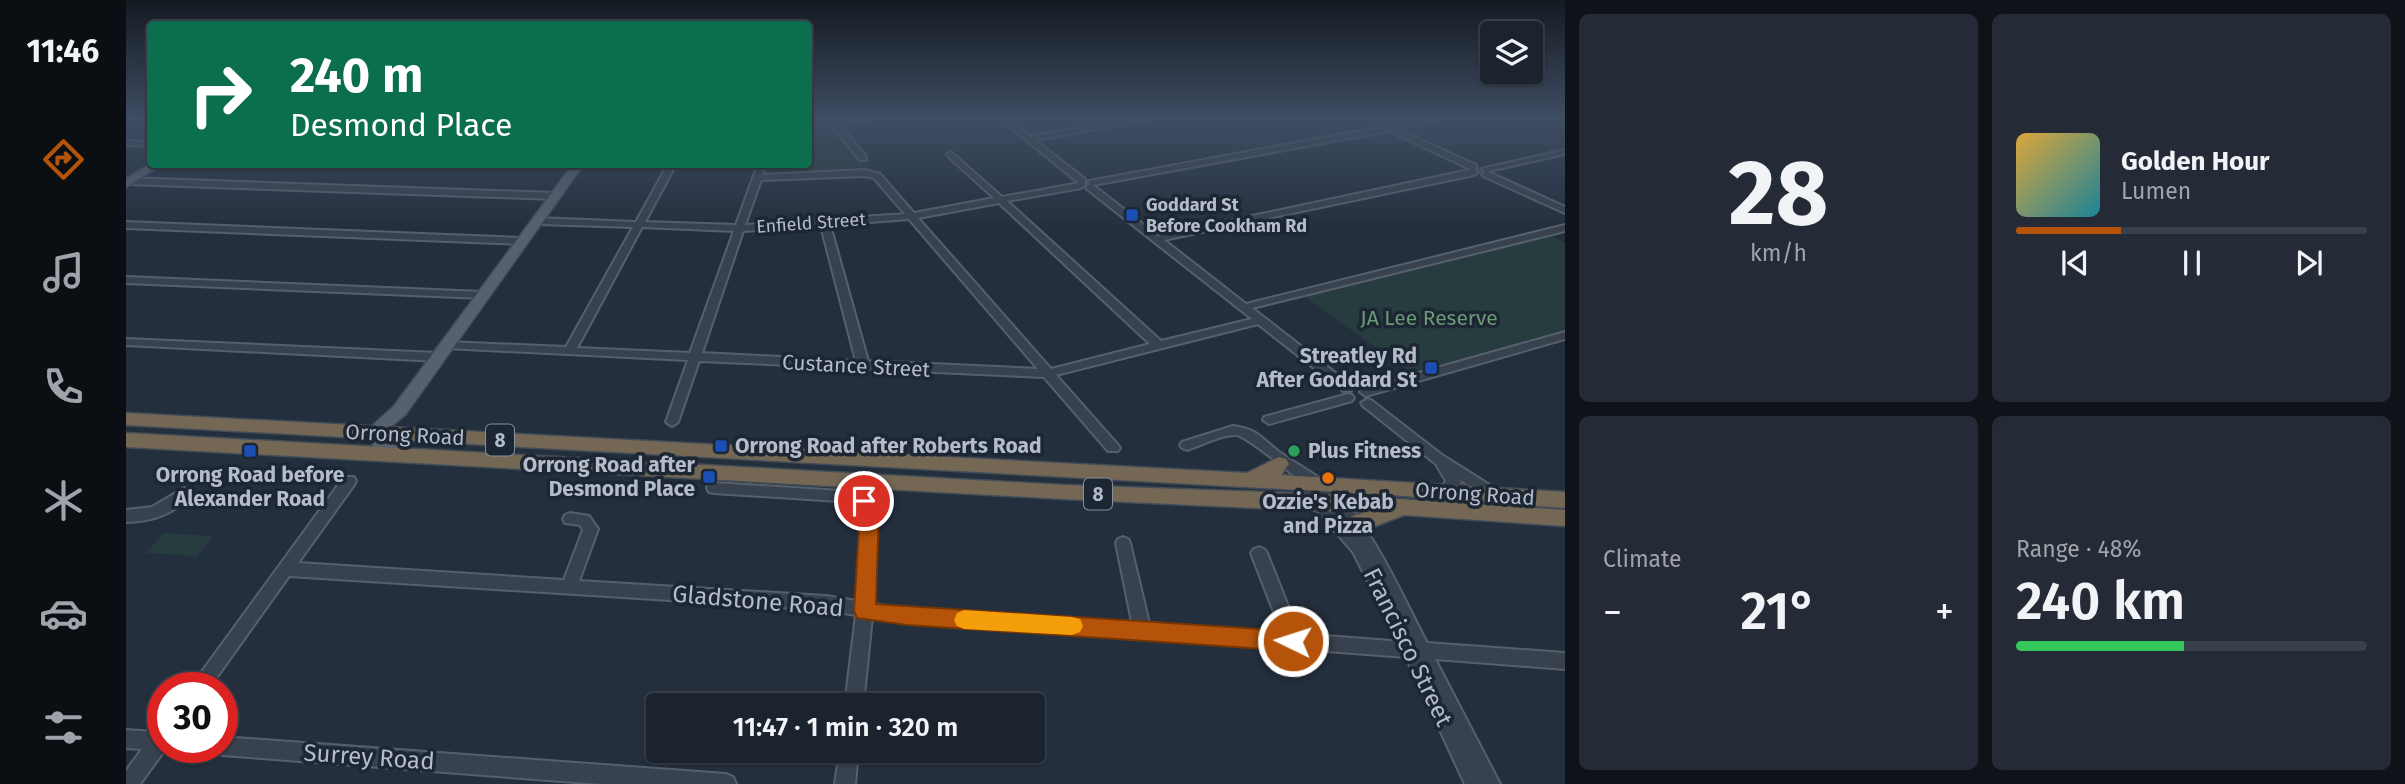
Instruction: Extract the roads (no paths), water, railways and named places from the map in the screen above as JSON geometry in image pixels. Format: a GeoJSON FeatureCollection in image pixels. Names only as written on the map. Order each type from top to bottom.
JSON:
{"type":"FeatureCollection","features":[{"type":"Feature","properties":{"kind":"highway","name":"Orrong Road"},"geometry":{"type":"LineString","coordinates":[[126,419],[1247,481],[1410,508],[1565,518]]}},
{"type":"Feature","properties":{"kind":"highway","name":"Orrong Road"},"geometry":{"type":"LineString","coordinates":[[126,440],[1063,492],[1319,494],[1446,491],[1565,500]]}},
{"type":"Feature","properties":{"kind":"highway"},"geometry":{"type":"LineString","coordinates":[[1247,481],[1274,470],[1276,459]]}},
{"type":"Feature","properties":{"kind":"highway"},"geometry":{"type":"LineString","coordinates":[[1355,526],[1359,522],[1410,508]]}},
{"type":"Feature","properties":{"kind":"main road"},"geometry":{"type":"LineString","coordinates":[[127,182],[149,168]]}},
{"type":"Feature","properties":{"kind":"main road"},"geometry":{"type":"LineString","coordinates":[[398,454],[381,447],[377,442],[389,417],[400,410],[576,168]]}},
{"type":"Feature","properties":{"kind":"street"},"geometry":{"type":"LineString","coordinates":[[860,155],[863,158]]}},
{"type":"Feature","properties":{"kind":"street"},"geometry":{"type":"LineString","coordinates":[[952,155],[1158,345]]}},
{"type":"Feature","properties":{"kind":"street"},"geometry":{"type":"LineString","coordinates":[[1048,155],[1245,307],[1347,393],[1366,397],[1437,458],[1495,496]]}},
{"type":"Feature","properties":{"kind":"street","name":"Enfield Street"},"geometry":{"type":"LineString","coordinates":[[538,220],[741,228],[912,216],[1245,155]]}},
{"type":"Feature","properties":{"kind":"street"},"geometry":{"type":"LineString","coordinates":[[1444,155],[1474,169],[1486,171],[1565,211]]}},
{"type":"Feature","properties":{"kind":"street"},"geometry":{"type":"LineString","coordinates":[[1486,171],[1554,155]]}},
{"type":"Feature","properties":{"kind":"street"},"geometry":{"type":"LineString","coordinates":[[569,352],[670,168]]}},
{"type":"Feature","properties":{"kind":"street"},"geometry":{"type":"LineString","coordinates":[[672,422],[761,168]]}},
{"type":"Feature","properties":{"kind":"street"},"geometry":{"type":"LineString","coordinates":[[1156,239],[1474,169]]}},
{"type":"Feature","properties":{"kind":"street"},"geometry":{"type":"LineString","coordinates":[[757,178],[877,176],[1113,448]]}},
{"type":"Feature","properties":{"kind":"street"},"geometry":{"type":"LineString","coordinates":[[127,182],[555,196]]}},
{"type":"Feature","properties":{"kind":"street"},"geometry":{"type":"LineString","coordinates":[[825,223],[864,367]]}},
{"type":"Feature","properties":{"kind":"street"},"geometry":{"type":"LineString","coordinates":[[126,225],[522,241]]}},
{"type":"Feature","properties":{"kind":"street"},"geometry":{"type":"LineString","coordinates":[[1245,307],[1565,229]]}},
{"type":"Feature","properties":{"kind":"street"},"geometry":{"type":"LineString","coordinates":[[126,280],[483,295]]}},
{"type":"Feature","properties":{"kind":"street","name":"Custance Street"},"geometry":{"type":"LineString","coordinates":[[446,345],[864,367],[1049,373],[1260,320]]}},
{"type":"Feature","properties":{"kind":"street"},"geometry":{"type":"LineString","coordinates":[[1366,397],[1565,335]]}},
{"type":"Feature","properties":{"kind":"street"},"geometry":{"type":"LineString","coordinates":[[126,342],[437,357]]}},
{"type":"Feature","properties":{"kind":"street"},"geometry":{"type":"LineString","coordinates":[[1269,420],[1347,393]]}},
{"type":"Feature","properties":{"kind":"street"},"geometry":{"type":"LineString","coordinates":[[1187,445],[1238,430],[1251,434],[1276,459],[1319,494]]}},
{"type":"Feature","properties":{"kind":"street"},"geometry":{"type":"LineString","coordinates":[[1437,458],[1454,482],[1446,491]]}},
{"type":"Feature","properties":{"kind":"street"},"geometry":{"type":"LineString","coordinates":[[211,672],[349,481]]}},
{"type":"Feature","properties":{"kind":"street"},"geometry":{"type":"LineString","coordinates":[[714,488],[858,496],[864,501],[869,509],[865,611],[855,693]]}},
{"type":"Feature","properties":{"kind":"street"},"geometry":{"type":"LineString","coordinates":[[126,516],[152,515],[163,510],[184,493]]}},
{"type":"Feature","properties":{"kind":"street","name":"Francisco Street"},"geometry":{"type":"LineString","coordinates":[[1319,494],[1355,526],[1417,651],[1475,784]]}},
{"type":"Feature","properties":{"kind":"street","name":"Francisco Street"},"geometry":{"type":"LineString","coordinates":[[1319,494],[1358,548],[1490,784]]}},
{"type":"Feature","properties":{"kind":"street"},"geometry":{"type":"LineString","coordinates":[[569,587],[591,528],[584,520],[570,519]]}},
{"type":"Feature","properties":{"kind":"street"},"geometry":{"type":"LineString","coordinates":[[1123,543],[1142,630]]}},
{"type":"Feature","properties":{"kind":"street"},"geometry":{"type":"LineString","coordinates":[[1259,553],[1293,641]]}},
{"type":"Feature","properties":{"kind":"street","name":"Gladstone Road"},"geometry":{"type":"LineString","coordinates":[[285,569],[826,603],[907,616],[1565,661]]}},
{"type":"Feature","properties":{"kind":"street"},"geometry":{"type":"LineString","coordinates":[[126,739],[147,740]]}},
{"type":"Feature","properties":{"kind":"street","name":"Surrey Road"},"geometry":{"type":"LineString","coordinates":[[238,747],[726,784]]}},
{"type":"Feature","properties":{"kind":"street"},"geometry":{"type":"LineString","coordinates":[[128,784],[147,759]]}},
{"type":"Feature","properties":{"kind":"street"},"geometry":{"type":"LineString","coordinates":[[845,784],[848,763]]}},
{"type":"Feature","properties":{"kind":"place","name":"Goddard St Before Cookham Rd"},"geometry":{"type":"Point","coordinates":[1132,215]}},
{"type":"Feature","properties":{"kind":"place","name":"Streatley Rd After Goddard St"},"geometry":{"type":"Point","coordinates":[1431,368]}},
{"type":"Feature","properties":{"kind":"place","name":"Orrong Road after Roberts Road"},"geometry":{"type":"Point","coordinates":[721,446]}},
{"type":"Feature","properties":{"kind":"place","name":"Orrong Road before Alexander Road"},"geometry":{"type":"Point","coordinates":[250,451]}},
{"type":"Feature","properties":{"kind":"place","name":"Plus Fitness"},"geometry":{"type":"Point","coordinates":[1294,451]}},
{"type":"Feature","properties":{"kind":"place","name":"Orrong Road after Desmond Place"},"geometry":{"type":"Point","coordinates":[709,477]}},
{"type":"Feature","properties":{"kind":"place","name":"Ozzie's Kebab and Pizza"},"geometry":{"type":"Point","coordinates":[1328,478]}},
{"type":"Feature","properties":{"kind":"park label","name":"JA Lee Reserve"},"geometry":{"type":"Point","coordinates":[1429,318]}}]}
